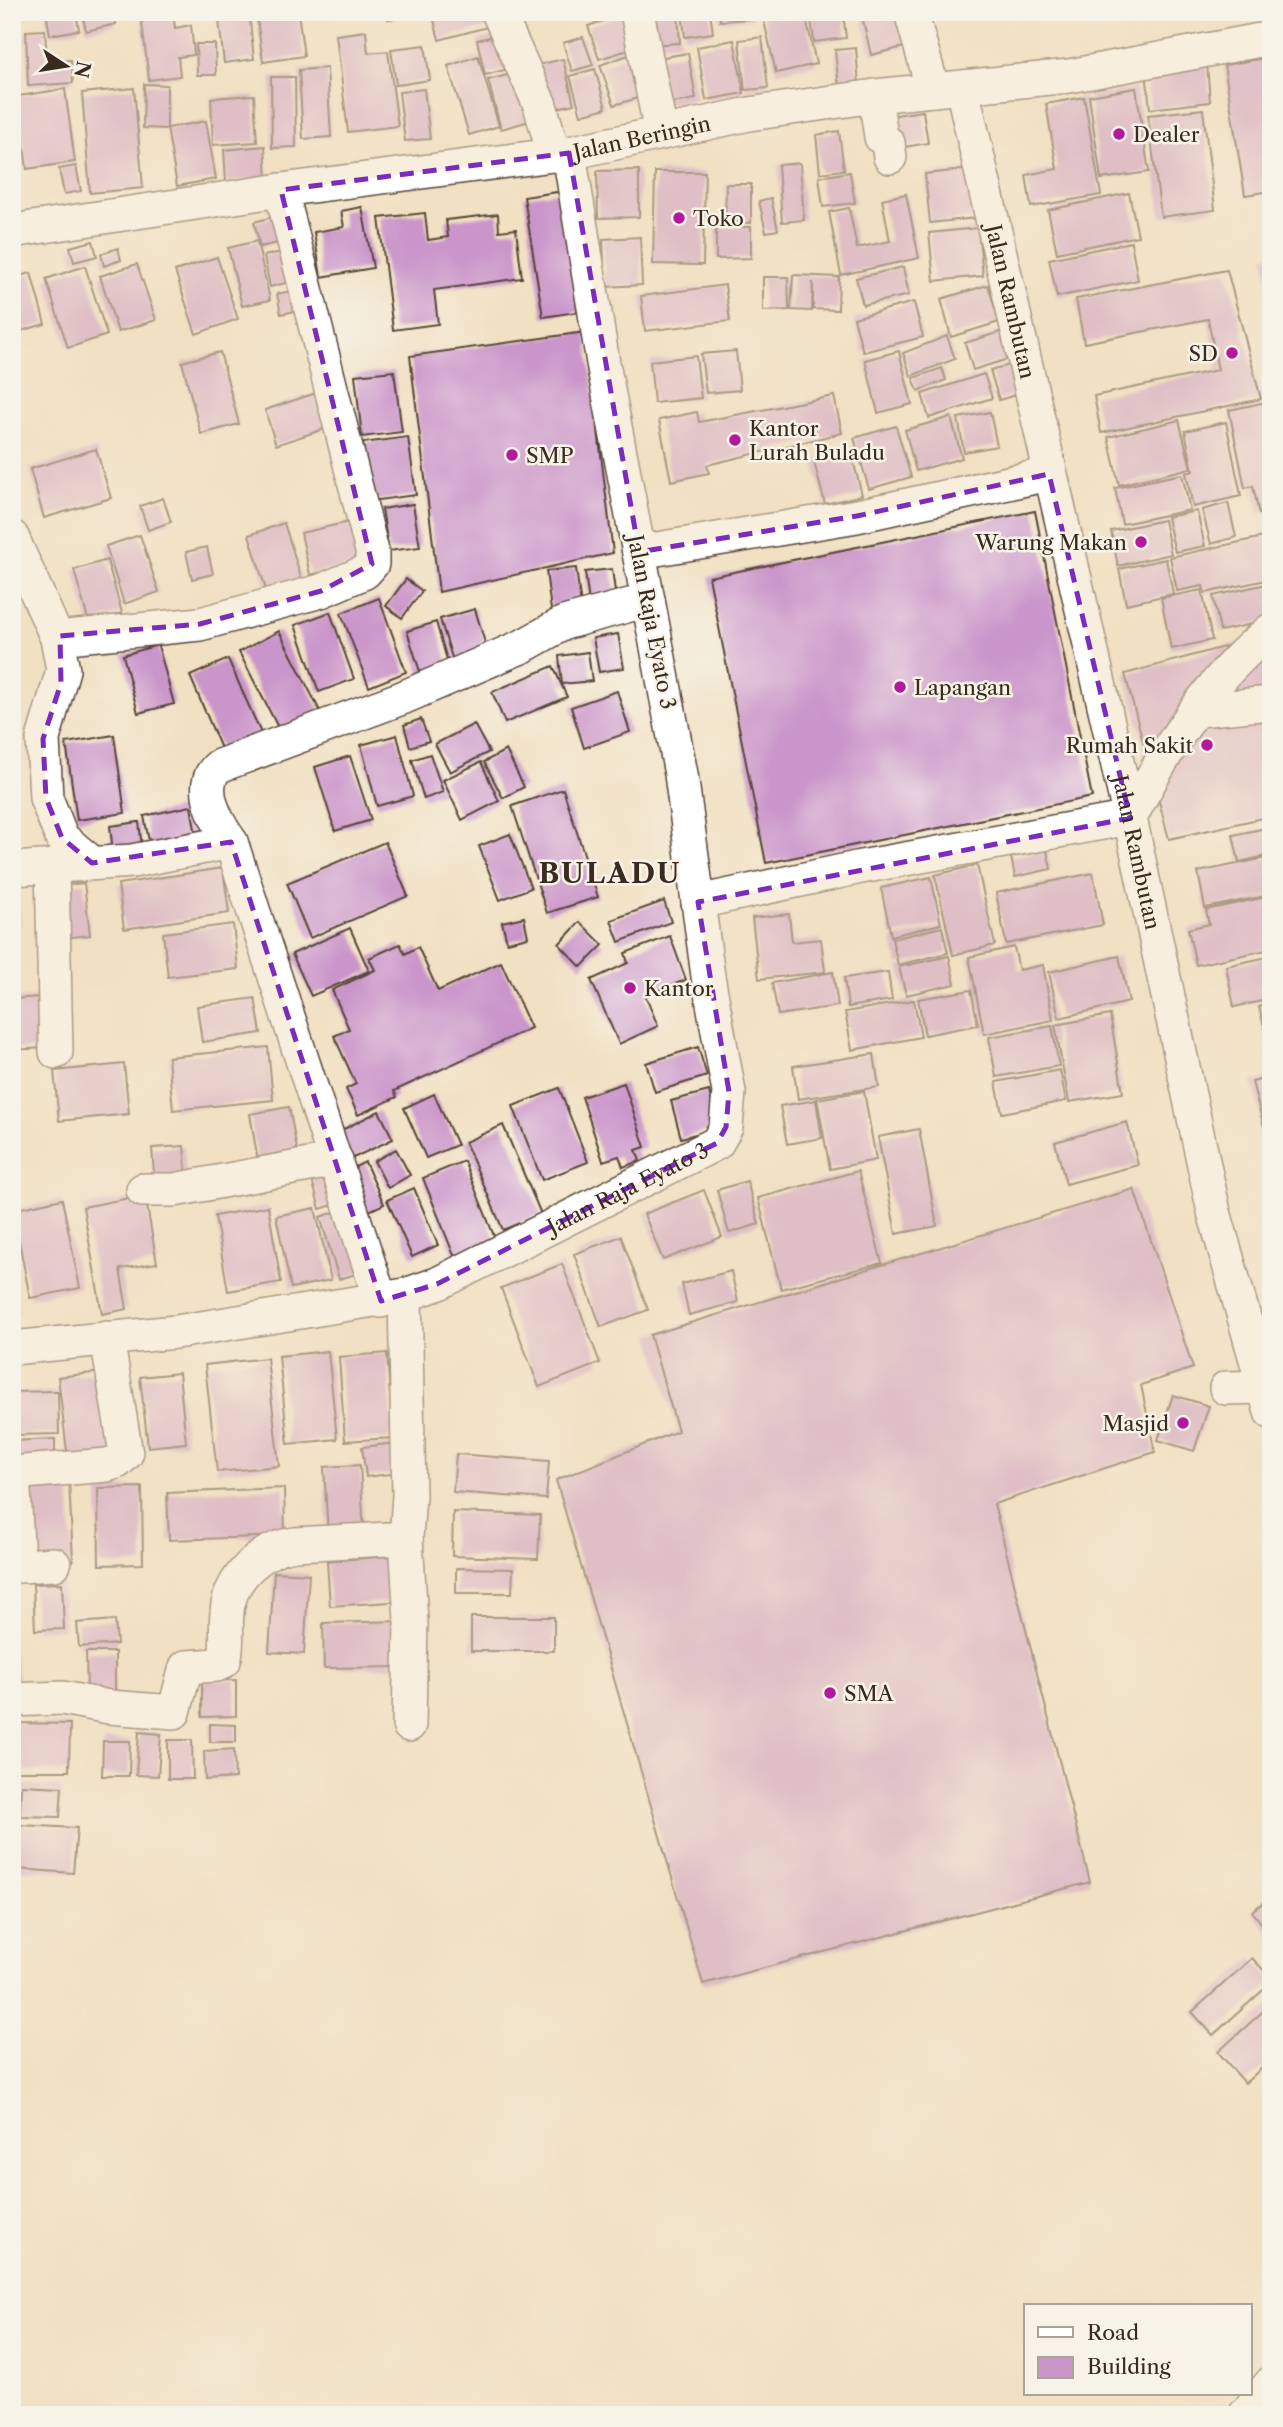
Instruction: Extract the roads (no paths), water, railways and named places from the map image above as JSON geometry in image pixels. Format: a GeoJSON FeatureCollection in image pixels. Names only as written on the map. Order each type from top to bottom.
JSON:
{"type":"FeatureCollection","features":[{"type":"Feature","properties":{"kind":"street","name":"Jalan Raja Eyato 3"},"geometry":{"type":"LineString","coordinates":[[12,1348],[176,1332],[393,1298],[437,1284],[717,1143],[726,1127],[729,1092],[708,976],[681,774],[562,154],[498,12]]}},
{"type":"Feature","properties":{"kind":"street"},"geometry":{"type":"LineString","coordinates":[[636,12],[661,133]]}},
{"type":"Feature","properties":{"kind":"street","name":"Jalan Rambutan"},"geometry":{"type":"LineString","coordinates":[[911,12],[947,89],[1049,474],[1130,818],[1214,1212],[1267,1399]]}},
{"type":"Feature","properties":{"kind":"street","name":"Jalan Beringin"},"geometry":{"type":"LineString","coordinates":[[12,231],[281,190],[562,154],[749,114],[875,96],[1069,76],[1271,38]]}},
{"type":"Feature","properties":{"kind":"street"},"geometry":{"type":"LineString","coordinates":[[875,96],[881,137],[888,143],[890,157]]}},
{"type":"Feature","properties":{"kind":"street"},"geometry":{"type":"LineString","coordinates":[[57,638],[200,624],[321,591],[365,572],[372,564],[372,551],[281,190]]}},
{"type":"Feature","properties":{"kind":"street"},"geometry":{"type":"LineString","coordinates":[[639,552],[857,516],[1049,474]]}},
{"type":"Feature","properties":{"kind":"street"},"geometry":{"type":"LineString","coordinates":[[12,537],[57,638],[63,670],[43,739],[46,798],[62,838],[92,863]]}},
{"type":"Feature","properties":{"kind":"street"},"geometry":{"type":"LineString","coordinates":[[409,1725],[411,1622],[406,1538],[409,1496],[393,1298],[336,1160],[231,842],[213,816],[209,780],[219,766],[402,698],[523,646],[564,623],[648,600]]}},
{"type":"Feature","properties":{"kind":"street"},"geometry":{"type":"LineString","coordinates":[[698,902],[861,867],[1130,818],[1150,780],[1222,675],[1271,630]]}},
{"type":"Feature","properties":{"kind":"street"},"geometry":{"type":"LineString","coordinates":[[1198,710],[1271,703]]}},
{"type":"Feature","properties":{"kind":"street"},"geometry":{"type":"LineString","coordinates":[[12,869],[132,861],[231,842]]}},
{"type":"Feature","properties":{"kind":"street"},"geometry":{"type":"LineString","coordinates":[[52,866],[56,1052]]}},
{"type":"Feature","properties":{"kind":"street"},"geometry":{"type":"LineString","coordinates":[[143,1190],[153,1192],[185,1188],[336,1160]]}},
{"type":"Feature","properties":{"kind":"street"},"geometry":{"type":"LineString","coordinates":[[54,1564],[21,1566],[18,1562],[12,1473],[107,1465],[117,1462],[126,1454],[107,1338]]}},
{"type":"Feature","properties":{"kind":"street"},"geometry":{"type":"LineString","coordinates":[[1226,1388],[1267,1399]]}},
{"type":"Feature","properties":{"kind":"street"},"geometry":{"type":"LineString","coordinates":[[12,1700],[62,1698],[109,1707],[174,1712],[186,1667],[217,1665],[224,1661],[228,1649],[227,1611],[231,1590],[244,1573],[266,1553],[277,1546],[295,1544],[406,1538]]}},
{"type":"Feature","properties":{"kind":"street"},"geometry":{"type":"LineString","coordinates":[[1245,2415],[1271,2383]]}},
{"type":"Feature","properties":{"kind":"place","name":"Dealer"},"geometry":{"type":"Point","coordinates":[1119,134]}},
{"type":"Feature","properties":{"kind":"place","name":"Toko"},"geometry":{"type":"Point","coordinates":[679,218]}},
{"type":"Feature","properties":{"kind":"place","name":"SD"},"geometry":{"type":"Point","coordinates":[1232,353]}},
{"type":"Feature","properties":{"kind":"place","name":"Kantor Lurah Buladu"},"geometry":{"type":"Point","coordinates":[735,440]}},
{"type":"Feature","properties":{"kind":"place","name":"SMP"},"geometry":{"type":"Point","coordinates":[512,455]}},
{"type":"Feature","properties":{"kind":"place","name":"Warung Makan"},"geometry":{"type":"Point","coordinates":[1141,542]}},
{"type":"Feature","properties":{"kind":"place","name":"Lapangan"},"geometry":{"type":"Point","coordinates":[900,687]}},
{"type":"Feature","properties":{"kind":"place","name":"Rumah Sakit"},"geometry":{"type":"Point","coordinates":[1207,745]}},
{"type":"Feature","properties":{"kind":"place","name":"Kantor"},"geometry":{"type":"Point","coordinates":[630,988]}},
{"type":"Feature","properties":{"kind":"place","name":"Masjid"},"geometry":{"type":"Point","coordinates":[1183,1423]}},
{"type":"Feature","properties":{"kind":"place","name":"SMA"},"geometry":{"type":"Point","coordinates":[830,1693]}},
{"type":"Feature","properties":{"kind":"district","name":"BULADU"},"geometry":{"type":"Point","coordinates":[610,873]}}]}
